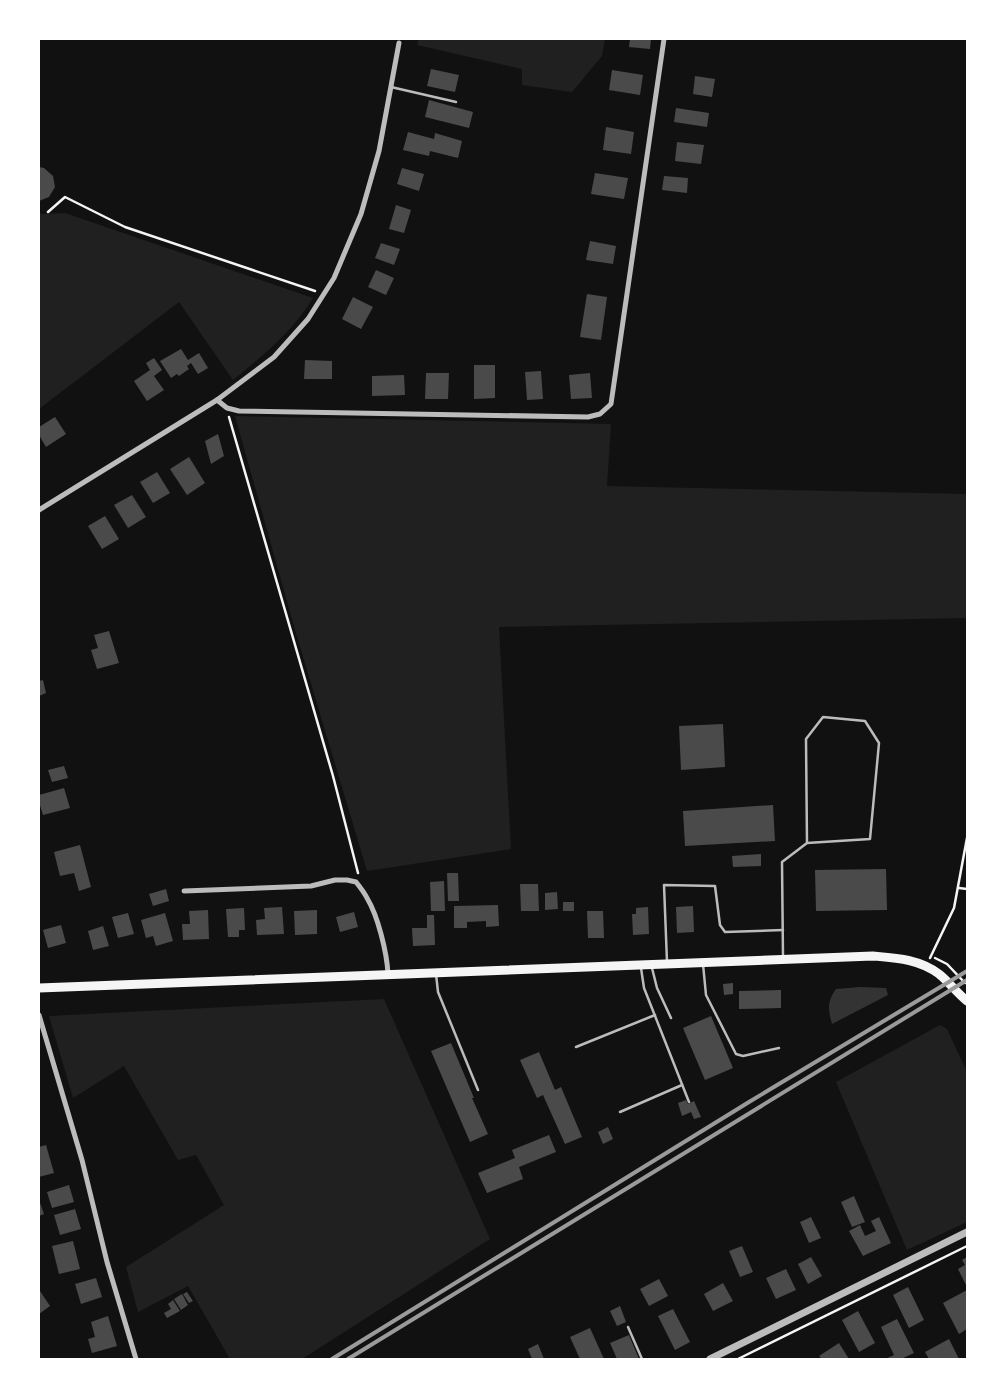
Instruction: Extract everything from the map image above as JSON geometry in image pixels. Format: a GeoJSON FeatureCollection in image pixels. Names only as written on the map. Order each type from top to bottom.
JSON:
{"type":"FeatureCollection","features":[{"type":"Feature","properties":{"kind":"main road"},"geometry":{"type":"LineString","coordinates":[[39,988],[872,956],[912,961],[927,967],[939,975],[967,1001]]}},
{"type":"Feature","properties":{"kind":"street"},"geometry":{"type":"LineString","coordinates":[[217,400],[227,408],[239,411],[588,417],[600,414],[611,404],[664,39]]}},
{"type":"Feature","properties":{"kind":"street"},"geometry":{"type":"LineString","coordinates":[[39,510],[217,400],[274,357],[308,319],[334,278],[361,214],[379,150],[399,43]]}},
{"type":"Feature","properties":{"kind":"street"},"geometry":{"type":"LineString","coordinates":[[184,891],[311,886],[335,880],[356,882],[368,899],[378,927],[388,962],[388,974]]}},
{"type":"Feature","properties":{"kind":"street"},"geometry":{"type":"LineString","coordinates":[[39,1014],[82,1160],[107,1262],[136,1359]]}},
{"type":"Feature","properties":{"kind":"street"},"geometry":{"type":"LineString","coordinates":[[710,1359],[967,1232]]}},
{"type":"Feature","properties":{"kind":"lane"},"geometry":{"type":"LineString","coordinates":[[391,87],[456,102]]}},
{"type":"Feature","properties":{"kind":"lane"},"geometry":{"type":"LineString","coordinates":[[783,959],[782,862],[807,843],[870,839],[879,743],[864,720],[823,717],[806,739],[807,843]]}},
{"type":"Feature","properties":{"kind":"lane"},"geometry":{"type":"LineString","coordinates":[[667,963],[664,885],[715,886],[720,925],[725,932],[783,930]]}},
{"type":"Feature","properties":{"kind":"lane"},"geometry":{"type":"LineString","coordinates":[[703,962],[706,995],[736,1054],[743,1056],[779,1048]]}},
{"type":"Feature","properties":{"kind":"lane"},"geometry":{"type":"LineString","coordinates":[[640,964],[644,988],[689,1102]]}},
{"type":"Feature","properties":{"kind":"lane"},"geometry":{"type":"LineString","coordinates":[[652,964],[657,988],[671,1018]]}},
{"type":"Feature","properties":{"kind":"lane"},"geometry":{"type":"LineString","coordinates":[[435,972],[438,992],[478,1090]]}},
{"type":"Feature","properties":{"kind":"lane"},"geometry":{"type":"LineString","coordinates":[[576,1047],[655,1016]]}},
{"type":"Feature","properties":{"kind":"lane"},"geometry":{"type":"LineString","coordinates":[[620,1112],[682,1085]]}},
{"type":"Feature","properties":{"kind":"lane"},"geometry":{"type":"LineString","coordinates":[[628,1327],[642,1359]]}},
{"type":"Feature","properties":{"kind":"path"},"geometry":{"type":"LineString","coordinates":[[48,212],[64,197],[125,227],[324,294]]}},
{"type":"Feature","properties":{"kind":"path"},"geometry":{"type":"LineString","coordinates":[[227,408],[333,776],[358,873],[356,882]]}},
{"type":"Feature","properties":{"kind":"path"},"geometry":{"type":"LineString","coordinates":[[927,967],[954,908],[967,838]]}},
{"type":"Feature","properties":{"kind":"path"},"geometry":{"type":"LineString","coordinates":[[959,888],[967,889]]}},
{"type":"Feature","properties":{"kind":"path"},"geometry":{"type":"LineString","coordinates":[[738,1359],[967,1246]]}},
{"type":"Feature","properties":{"kind":"shaded area"},"geometry":{"type":"Polygon","coordinates":[[[419,39],[605,39],[602,56],[572,92],[522,85],[522,69],[417,45],[419,39]]]}},
{"type":"Feature","properties":{"kind":"shaded area"},"geometry":{"type":"Polygon","coordinates":[[[39,212],[42,214],[65,213],[313,298],[287,332],[233,380],[179,302],[39,409],[39,212]]]}},
{"type":"Feature","properties":{"kind":"shaded area"},"geometry":{"type":"Polygon","coordinates":[[[235,416],[611,424],[607,486],[967,494],[967,618],[499,627],[511,849],[367,871],[295,630],[235,416]]]}},
{"type":"Feature","properties":{"kind":"shaded area"},"geometry":{"type":"Polygon","coordinates":[[[860,987],[886,988],[888,995],[832,1024],[829,1006],[836,989],[860,987]]]}},
{"type":"Feature","properties":{"kind":"shaded area"},"geometry":{"type":"Polygon","coordinates":[[[384,999],[490,1239],[302,1359],[230,1359],[188,1286],[138,1312],[126,1267],[224,1205],[196,1155],[178,1160],[124,1066],[73,1098],[49,1016],[384,999]]]}},
{"type":"Feature","properties":{"kind":"shaded area"},"geometry":{"type":"Polygon","coordinates":[[[940,1025],[947,1029],[967,1072],[967,1222],[907,1250],[836,1082],[940,1025]]]}},
{"type":"Feature","properties":{"kind":"building"},"geometry":{"type":"Polygon","coordinates":[[[630,39],[651,39],[650,49],[629,47],[630,39]]]}},
{"type":"Feature","properties":{"kind":"building"},"geometry":{"type":"Polygon","coordinates":[[[431,69],[459,75],[455,92],[427,86],[431,69]]]}},
{"type":"Feature","properties":{"kind":"building"},"geometry":{"type":"Polygon","coordinates":[[[612,70],[643,75],[640,95],[609,90],[612,70]]]}},
{"type":"Feature","properties":{"kind":"building"},"geometry":{"type":"Polygon","coordinates":[[[695,76],[715,79],[712,97],[693,94],[695,76]]]}},
{"type":"Feature","properties":{"kind":"building"},"geometry":{"type":"Polygon","coordinates":[[[429,100],[473,112],[469,128],[425,117],[429,100]]]}},
{"type":"Feature","properties":{"kind":"building"},"geometry":{"type":"Polygon","coordinates":[[[676,108],[709,113],[707,127],[674,122],[676,108]]]}},
{"type":"Feature","properties":{"kind":"building"},"geometry":{"type":"Polygon","coordinates":[[[606,127],[634,132],[631,154],[603,150],[606,127]]]}},
{"type":"Feature","properties":{"kind":"building"},"geometry":{"type":"Polygon","coordinates":[[[408,132],[434,139],[435,133],[462,141],[458,158],[430,151],[429,156],[403,150],[408,132]]]}},
{"type":"Feature","properties":{"kind":"building"},"geometry":{"type":"Polygon","coordinates":[[[677,142],[704,145],[701,164],[675,161],[677,142]]]}},
{"type":"Feature","properties":{"kind":"building"},"geometry":{"type":"Polygon","coordinates":[[[39,167],[44,168],[53,176],[55,187],[49,197],[39,201],[39,167]]]}},
{"type":"Feature","properties":{"kind":"building"},"geometry":{"type":"Polygon","coordinates":[[[402,168],[424,174],[419,191],[397,184],[402,168]]]}},
{"type":"Feature","properties":{"kind":"building"},"geometry":{"type":"Polygon","coordinates":[[[595,173],[628,178],[624,199],[591,194],[595,173]]]}},
{"type":"Feature","properties":{"kind":"building"},"geometry":{"type":"Polygon","coordinates":[[[664,176],[688,178],[687,193],[662,190],[664,176]]]}},
{"type":"Feature","properties":{"kind":"building"},"geometry":{"type":"Polygon","coordinates":[[[396,205],[411,210],[404,233],[389,229],[396,205]]]}},
{"type":"Feature","properties":{"kind":"building"},"geometry":{"type":"Polygon","coordinates":[[[590,241],[616,246],[613,264],[586,260],[590,241]]]}},
{"type":"Feature","properties":{"kind":"building"},"geometry":{"type":"Polygon","coordinates":[[[381,243],[400,249],[394,265],[375,258],[381,243]]]}},
{"type":"Feature","properties":{"kind":"building"},"geometry":{"type":"Polygon","coordinates":[[[376,270],[394,278],[386,295],[368,287],[376,270]]]}},
{"type":"Feature","properties":{"kind":"building"},"geometry":{"type":"Polygon","coordinates":[[[587,294],[607,297],[601,340],[580,337],[587,294]]]}},
{"type":"Feature","properties":{"kind":"building"},"geometry":{"type":"Polygon","coordinates":[[[353,297],[373,307],[361,329],[342,319],[353,297]]]}},
{"type":"Feature","properties":{"kind":"building"},"geometry":{"type":"Polygon","coordinates":[[[181,349],[188,360],[199,353],[208,368],[198,374],[191,363],[187,366],[189,369],[179,376],[177,374],[171,378],[160,361],[181,349]]]}},
{"type":"Feature","properties":{"kind":"building"},"geometry":{"type":"Polygon","coordinates":[[[154,358],[162,370],[154,376],[164,390],[147,401],[134,381],[150,370],[146,363],[154,358]]]}},
{"type":"Feature","properties":{"kind":"building"},"geometry":{"type":"Polygon","coordinates":[[[305,360],[332,361],[332,379],[304,379],[305,360]]]}},
{"type":"Feature","properties":{"kind":"building"},"geometry":{"type":"Polygon","coordinates":[[[474,365],[495,365],[495,398],[474,399],[474,365]]]}},
{"type":"Feature","properties":{"kind":"building"},"geometry":{"type":"Polygon","coordinates":[[[541,371],[543,399],[527,400],[525,372],[541,371]]]}},
{"type":"Feature","properties":{"kind":"building"},"geometry":{"type":"Polygon","coordinates":[[[426,373],[449,373],[448,399],[425,399],[426,373]]]}},
{"type":"Feature","properties":{"kind":"building"},"geometry":{"type":"Polygon","coordinates":[[[590,373],[592,398],[571,399],[569,375],[590,373]]]}},
{"type":"Feature","properties":{"kind":"building"},"geometry":{"type":"Polygon","coordinates":[[[404,375],[405,395],[372,396],[372,376],[404,375]]]}},
{"type":"Feature","properties":{"kind":"building"},"geometry":{"type":"Polygon","coordinates":[[[55,417],[66,434],[46,447],[39,435],[39,427],[55,417]]]}},
{"type":"Feature","properties":{"kind":"building"},"geometry":{"type":"Polygon","coordinates":[[[218,434],[224,456],[211,464],[205,441],[218,434]]]}},
{"type":"Feature","properties":{"kind":"building"},"geometry":{"type":"Polygon","coordinates":[[[189,457],[205,483],[187,495],[170,469],[189,457]]]}},
{"type":"Feature","properties":{"kind":"building"},"geometry":{"type":"Polygon","coordinates":[[[157,472],[170,493],[153,503],[140,482],[157,472]]]}},
{"type":"Feature","properties":{"kind":"building"},"geometry":{"type":"Polygon","coordinates":[[[132,495],[146,517],[128,528],[114,505],[132,495]]]}},
{"type":"Feature","properties":{"kind":"building"},"geometry":{"type":"Polygon","coordinates":[[[105,516],[119,539],[102,549],[88,526],[105,516]]]}},
{"type":"Feature","properties":{"kind":"building"},"geometry":{"type":"Polygon","coordinates":[[[109,631],[119,663],[97,669],[91,650],[98,648],[94,635],[109,631]]]}},
{"type":"Feature","properties":{"kind":"building"},"geometry":{"type":"Polygon","coordinates":[[[43,680],[46,693],[39,696],[39,681],[43,680]]]}},
{"type":"Feature","properties":{"kind":"building"},"geometry":{"type":"Polygon","coordinates":[[[723,724],[725,767],[681,770],[679,726],[723,724]]]}},
{"type":"Feature","properties":{"kind":"building"},"geometry":{"type":"Polygon","coordinates":[[[64,766],[68,778],[52,782],[48,770],[64,766]]]}},
{"type":"Feature","properties":{"kind":"building"},"geometry":{"type":"Polygon","coordinates":[[[64,788],[70,808],[43,815],[39,795],[64,788]]]}},
{"type":"Feature","properties":{"kind":"building"},"geometry":{"type":"Polygon","coordinates":[[[773,805],[775,841],[685,846],[683,811],[773,805]]]}},
{"type":"Feature","properties":{"kind":"building"},"geometry":{"type":"Polygon","coordinates":[[[80,845],[91,887],[79,891],[74,873],[60,876],[54,852],[80,845]]]}},
{"type":"Feature","properties":{"kind":"building"},"geometry":{"type":"Polygon","coordinates":[[[761,854],[761,866],[733,867],[732,856],[761,854]]]}},
{"type":"Feature","properties":{"kind":"building"},"geometry":{"type":"Polygon","coordinates":[[[886,869],[887,910],[816,911],[815,870],[886,869]]]}},
{"type":"Feature","properties":{"kind":"building"},"geometry":{"type":"Polygon","coordinates":[[[447,873],[458,873],[459,901],[448,901],[447,873]]]}},
{"type":"Feature","properties":{"kind":"building"},"geometry":{"type":"Polygon","coordinates":[[[444,881],[445,911],[431,911],[430,882],[444,881]]]}},
{"type":"Feature","properties":{"kind":"building"},"geometry":{"type":"Polygon","coordinates":[[[520,884],[538,884],[539,911],[521,911],[520,884]]]}},
{"type":"Feature","properties":{"kind":"building"},"geometry":{"type":"Polygon","coordinates":[[[166,889],[169,901],[153,906],[149,894],[166,889]]]}},
{"type":"Feature","properties":{"kind":"building"},"geometry":{"type":"Polygon","coordinates":[[[557,892],[558,909],[545,910],[545,893],[557,892]]]}},
{"type":"Feature","properties":{"kind":"building"},"geometry":{"type":"Polygon","coordinates":[[[563,902],[574,902],[574,911],[563,911],[563,902]]]}},
{"type":"Feature","properties":{"kind":"building"},"geometry":{"type":"Polygon","coordinates":[[[498,905],[499,926],[486,927],[486,921],[467,922],[467,928],[454,928],[454,906],[498,905]]]}},
{"type":"Feature","properties":{"kind":"building"},"geometry":{"type":"Polygon","coordinates":[[[693,906],[694,932],[677,933],[676,907],[693,906]]]}},
{"type":"Feature","properties":{"kind":"building"},"geometry":{"type":"Polygon","coordinates":[[[282,907],[284,934],[257,935],[256,920],[265,919],[264,908],[282,907]]]}},
{"type":"Feature","properties":{"kind":"building"},"geometry":{"type":"Polygon","coordinates":[[[648,907],[649,934],[633,935],[632,914],[636,914],[636,908],[648,907]]]}},
{"type":"Feature","properties":{"kind":"building"},"geometry":{"type":"Polygon","coordinates":[[[244,908],[245,930],[239,930],[239,937],[228,937],[226,909],[244,908]]]}},
{"type":"Feature","properties":{"kind":"building"},"geometry":{"type":"Polygon","coordinates":[[[208,910],[209,939],[183,940],[182,924],[190,924],[189,911],[208,910]]]}},
{"type":"Feature","properties":{"kind":"building"},"geometry":{"type":"Polygon","coordinates":[[[317,910],[317,934],[295,935],[294,911],[317,910]]]}},
{"type":"Feature","properties":{"kind":"building"},"geometry":{"type":"Polygon","coordinates":[[[587,911],[603,911],[604,938],[588,938],[587,911]]]}},
{"type":"Feature","properties":{"kind":"building"},"geometry":{"type":"Polygon","coordinates":[[[354,912],[358,927],[340,932],[336,917],[354,912]]]}},
{"type":"Feature","properties":{"kind":"building"},"geometry":{"type":"Polygon","coordinates":[[[128,913],[134,934],[118,938],[112,917],[128,913]]]}},
{"type":"Feature","properties":{"kind":"building"},"geometry":{"type":"Polygon","coordinates":[[[165,913],[173,941],[156,946],[153,936],[146,938],[141,920],[165,913]]]}},
{"type":"Feature","properties":{"kind":"building"},"geometry":{"type":"Polygon","coordinates":[[[427,915],[434,915],[435,945],[413,946],[412,928],[427,928],[427,915]]]}},
{"type":"Feature","properties":{"kind":"building"},"geometry":{"type":"Polygon","coordinates":[[[61,925],[66,943],[48,948],[43,930],[61,925]]]}},
{"type":"Feature","properties":{"kind":"building"},"geometry":{"type":"Polygon","coordinates":[[[103,926],[109,946],[93,950],[88,931],[103,926]]]}},
{"type":"Feature","properties":{"kind":"building"},"geometry":{"type":"Polygon","coordinates":[[[733,983],[733,994],[724,995],[723,984],[733,983]]]}},
{"type":"Feature","properties":{"kind":"building"},"geometry":{"type":"Polygon","coordinates":[[[781,990],[781,1008],[739,1009],[739,991],[781,990]]]}},
{"type":"Feature","properties":{"kind":"building"},"geometry":{"type":"Polygon","coordinates":[[[711,1016],[733,1068],[705,1080],[683,1028],[711,1016]]]}},
{"type":"Feature","properties":{"kind":"building"},"geometry":{"type":"Polygon","coordinates":[[[451,1043],[488,1134],[470,1142],[431,1051],[451,1043]]]}},
{"type":"Feature","properties":{"kind":"building"},"geometry":{"type":"Polygon","coordinates":[[[539,1052],[555,1090],[561,1087],[582,1137],[565,1144],[543,1095],[537,1098],[520,1060],[539,1052]]]}},
{"type":"Feature","properties":{"kind":"building"},"geometry":{"type":"Polygon","coordinates":[[[686,1100],[688,1104],[694,1101],[701,1117],[694,1119],[691,1112],[682,1116],[678,1103],[686,1100]]]}},
{"type":"Feature","properties":{"kind":"building"},"geometry":{"type":"Polygon","coordinates":[[[608,1127],[613,1139],[603,1144],[598,1132],[608,1127]]]}},
{"type":"Feature","properties":{"kind":"building"},"geometry":{"type":"Polygon","coordinates":[[[549,1135],[556,1152],[519,1167],[523,1179],[487,1193],[478,1173],[515,1158],[512,1150],[549,1135]]]}},
{"type":"Feature","properties":{"kind":"building"},"geometry":{"type":"Polygon","coordinates":[[[46,1145],[54,1173],[39,1177],[39,1147],[46,1145]]]}},
{"type":"Feature","properties":{"kind":"building"},"geometry":{"type":"Polygon","coordinates":[[[69,1185],[74,1202],[52,1208],[47,1192],[69,1185]]]}},
{"type":"Feature","properties":{"kind":"building"},"geometry":{"type":"Polygon","coordinates":[[[854,1196],[865,1222],[852,1227],[841,1202],[854,1196]]]}},
{"type":"Feature","properties":{"kind":"building"},"geometry":{"type":"Polygon","coordinates":[[[39,1200],[44,1214],[39,1216],[39,1200]]]}},
{"type":"Feature","properties":{"kind":"building"},"geometry":{"type":"Polygon","coordinates":[[[75,1209],[81,1229],[60,1235],[54,1215],[75,1209]]]}},
{"type":"Feature","properties":{"kind":"building"},"geometry":{"type":"Polygon","coordinates":[[[811,1217],[821,1238],[809,1243],[800,1222],[811,1217]]]}},
{"type":"Feature","properties":{"kind":"building"},"geometry":{"type":"Polygon","coordinates":[[[879,1217],[891,1243],[863,1256],[849,1231],[860,1225],[865,1236],[876,1231],[871,1221],[879,1217]]]}},
{"type":"Feature","properties":{"kind":"building"},"geometry":{"type":"Polygon","coordinates":[[[73,1241],[80,1269],[59,1274],[52,1246],[73,1241]]]}},
{"type":"Feature","properties":{"kind":"building"},"geometry":{"type":"Polygon","coordinates":[[[742,1246],[753,1272],[740,1277],[729,1251],[742,1246]]]}},
{"type":"Feature","properties":{"kind":"building"},"geometry":{"type":"Polygon","coordinates":[[[811,1257],[822,1276],[808,1284],[798,1264],[811,1257]]]}},
{"type":"Feature","properties":{"kind":"building"},"geometry":{"type":"Polygon","coordinates":[[[967,1257],[967,1287],[958,1269],[965,1265],[962,1260],[967,1257]]]}},
{"type":"Feature","properties":{"kind":"building"},"geometry":{"type":"Polygon","coordinates":[[[786,1269],[796,1290],[776,1299],[766,1278],[786,1269]]]}},
{"type":"Feature","properties":{"kind":"building"},"geometry":{"type":"Polygon","coordinates":[[[96,1278],[102,1297],[81,1304],[75,1284],[96,1278]]]}},
{"type":"Feature","properties":{"kind":"building"},"geometry":{"type":"Polygon","coordinates":[[[659,1279],[668,1296],[649,1306],[640,1289],[659,1279]]]}},
{"type":"Feature","properties":{"kind":"building"},"geometry":{"type":"Polygon","coordinates":[[[723,1283],[733,1301],[713,1311],[704,1294],[723,1283]]]}},
{"type":"Feature","properties":{"kind":"building"},"geometry":{"type":"Polygon","coordinates":[[[908,1287],[924,1320],[909,1328],[893,1295],[908,1287]]]}},
{"type":"Feature","properties":{"kind":"building"},"geometry":{"type":"Polygon","coordinates":[[[967,1290],[967,1329],[959,1334],[943,1303],[967,1290]]]}},
{"type":"Feature","properties":{"kind":"building"},"geometry":{"type":"Polygon","coordinates":[[[39,1292],[50,1306],[39,1314],[39,1292]]]}},
{"type":"Feature","properties":{"kind":"building"},"geometry":{"type":"Polygon","coordinates":[[[187,1292],[193,1301],[189,1303],[183,1294],[187,1292]]]}},
{"type":"Feature","properties":{"kind":"building"},"geometry":{"type":"Polygon","coordinates":[[[182,1294],[188,1305],[181,1310],[174,1299],[182,1294]]]}},
{"type":"Feature","properties":{"kind":"building"},"geometry":{"type":"Polygon","coordinates":[[[173,1300],[180,1311],[167,1318],[164,1313],[171,1309],[168,1304],[173,1300]]]}},
{"type":"Feature","properties":{"kind":"building"},"geometry":{"type":"Polygon","coordinates":[[[620,1306],[626,1322],[617,1326],[610,1311],[620,1306]]]}},
{"type":"Feature","properties":{"kind":"building"},"geometry":{"type":"Polygon","coordinates":[[[673,1309],[690,1342],[675,1350],[658,1316],[673,1309]]]}},
{"type":"Feature","properties":{"kind":"building"},"geometry":{"type":"Polygon","coordinates":[[[858,1311],[875,1343],[859,1352],[842,1320],[858,1311]]]}},
{"type":"Feature","properties":{"kind":"building"},"geometry":{"type":"Polygon","coordinates":[[[108,1316],[117,1346],[92,1353],[88,1339],[95,1337],[91,1322],[108,1316]]]}},
{"type":"Feature","properties":{"kind":"building"},"geometry":{"type":"Polygon","coordinates":[[[897,1319],[914,1353],[901,1359],[885,1359],[894,1355],[881,1327],[897,1319]]]}},
{"type":"Feature","properties":{"kind":"building"},"geometry":{"type":"Polygon","coordinates":[[[590,1328],[604,1359],[580,1359],[570,1337],[590,1328]]]}},
{"type":"Feature","properties":{"kind":"building"},"geometry":{"type":"Polygon","coordinates":[[[629,1335],[639,1359],[617,1359],[610,1343],[629,1335]]]}},
{"type":"Feature","properties":{"kind":"building"},"geometry":{"type":"Polygon","coordinates":[[[949,1339],[959,1359],[929,1359],[925,1352],[949,1339]]]}},
{"type":"Feature","properties":{"kind":"building"},"geometry":{"type":"Polygon","coordinates":[[[839,1343],[849,1359],[822,1359],[819,1356],[839,1343]]]}},
{"type":"Feature","properties":{"kind":"building"},"geometry":{"type":"Polygon","coordinates":[[[538,1344],[544,1359],[532,1359],[528,1349],[538,1344]]]}},
{"type":"Feature","properties":{"kind":"railway"},"geometry":{"type":"LineString","coordinates":[[332,1359],[749,1102],[967,971]]}},
{"type":"Feature","properties":{"kind":"railway"},"geometry":{"type":"LineString","coordinates":[[348,1359],[967,980]]}}]}
